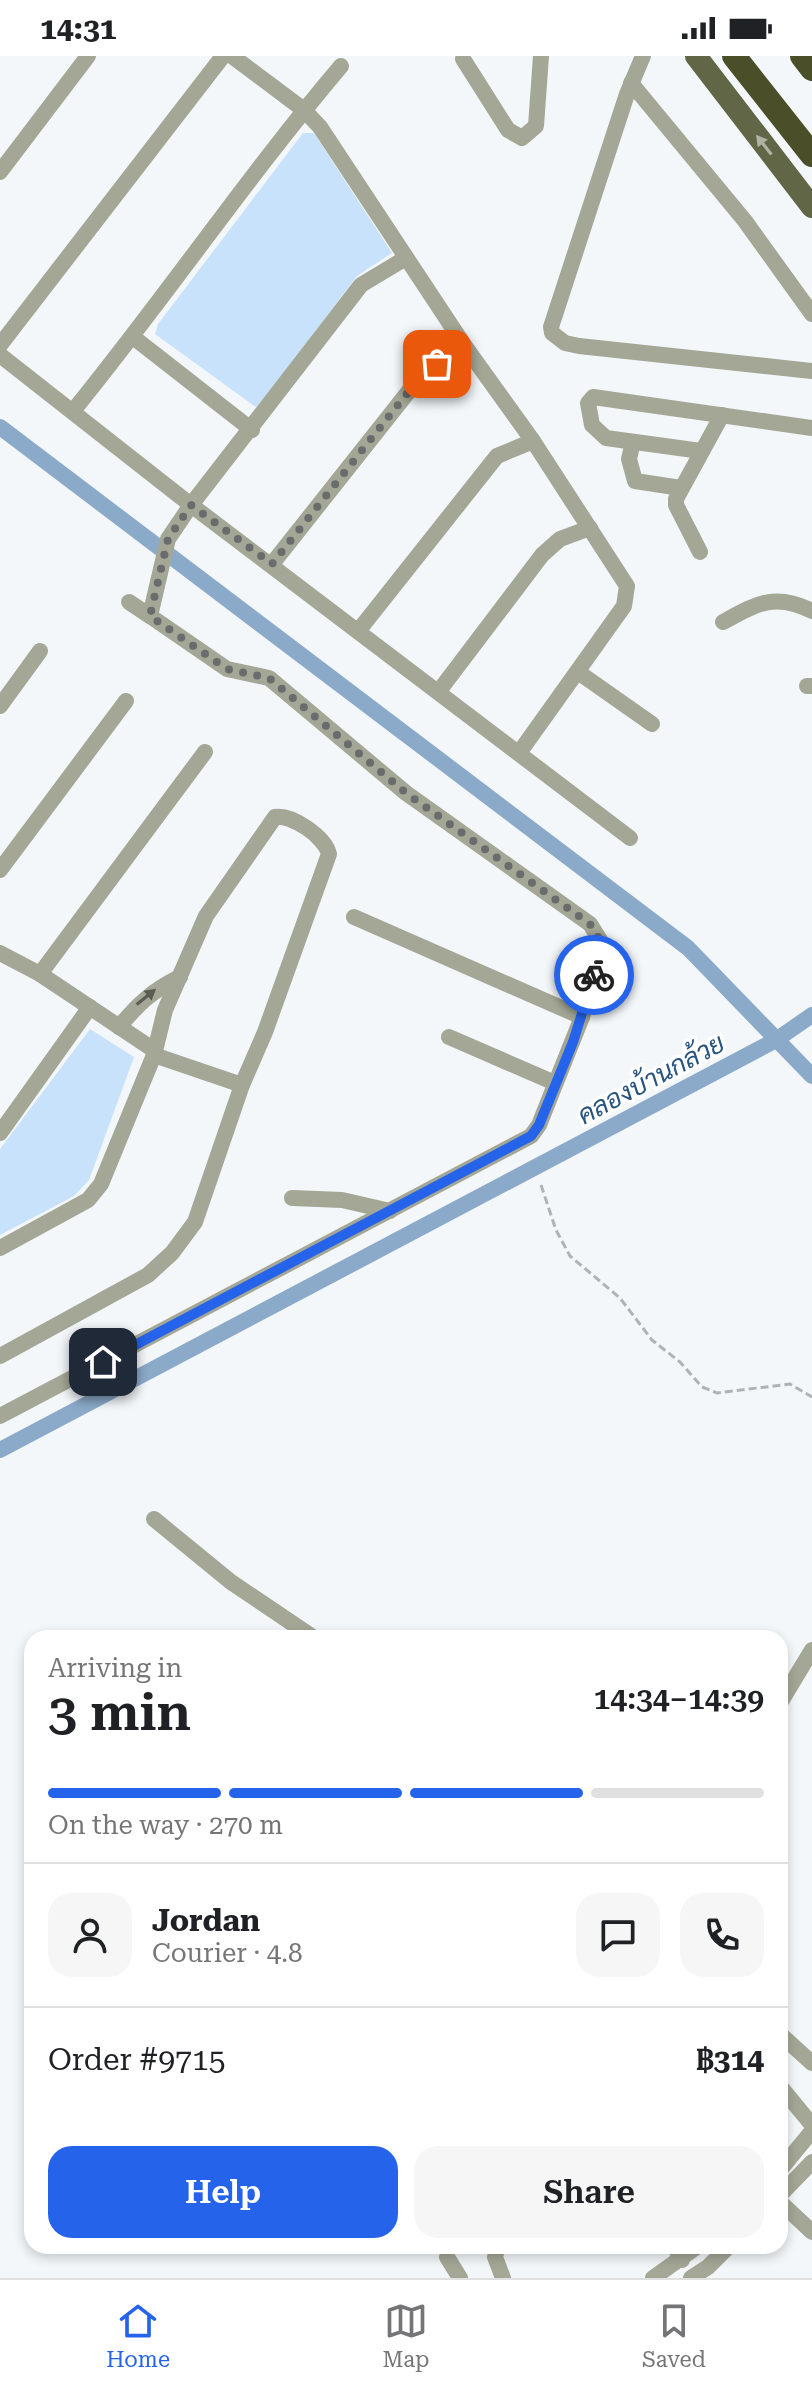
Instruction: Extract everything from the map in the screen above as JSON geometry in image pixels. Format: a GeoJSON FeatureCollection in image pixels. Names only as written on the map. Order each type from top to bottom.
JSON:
{"type":"FeatureCollection","features":[{"type":"Feature","properties":{"kind":"highway"},"geometry":{"type":"LineString","coordinates":[[734,56],[812,155]]}},
{"type":"Feature","properties":{"kind":"highway"},"geometry":{"type":"LineString","coordinates":[[802,56],[812,69]]}},
{"type":"Feature","properties":{"kind":"main road"},"geometry":{"type":"LineString","coordinates":[[696,56],[812,207]]}},
{"type":"Feature","properties":{"kind":"street"},"geometry":{"type":"LineString","coordinates":[[0,172],[88,56]]}},
{"type":"Feature","properties":{"kind":"street"},"geometry":{"type":"LineString","coordinates":[[0,345],[223,56]]}},
{"type":"Feature","properties":{"kind":"street"},"geometry":{"type":"LineString","coordinates":[[232,56],[304,110],[320,127],[464,345],[533,441],[627,586],[628,597],[519,753]]}},
{"type":"Feature","properties":{"kind":"street"},"geometry":{"type":"LineString","coordinates":[[464,57],[508,130],[522,138],[536,126],[541,56]]}},
{"type":"Feature","properties":{"kind":"street"},"geometry":{"type":"LineString","coordinates":[[643,56],[631,83],[551,327],[552,333],[565,343],[579,346],[812,371]]}},
{"type":"Feature","properties":{"kind":"street"},"geometry":{"type":"LineString","coordinates":[[73,411],[341,66]]}},
{"type":"Feature","properties":{"kind":"street"},"geometry":{"type":"LineString","coordinates":[[631,83],[745,221],[812,314]]}},
{"type":"Feature","properties":{"kind":"street"},"geometry":{"type":"LineString","coordinates":[[150,616],[168,539],[191,505],[252,430],[361,285],[406,258]]}},
{"type":"Feature","properties":{"kind":"street"},"geometry":{"type":"LineString","coordinates":[[133,337],[252,430]]}},
{"type":"Feature","properties":{"kind":"street"},"geometry":{"type":"LineString","coordinates":[[272,564],[424,372],[464,345]]}},
{"type":"Feature","properties":{"kind":"street"},"geometry":{"type":"LineString","coordinates":[[0,355],[191,505],[630,838]]}},
{"type":"Feature","properties":{"kind":"street"},"geometry":{"type":"LineString","coordinates":[[701,451],[606,438],[592,425],[588,403],[593,397],[812,428]]}},
{"type":"Feature","properties":{"kind":"street"},"geometry":{"type":"LineString","coordinates":[[700,552],[676,505],[681,488],[722,415]]}},
{"type":"Feature","properties":{"kind":"street"},"geometry":{"type":"LineString","coordinates":[[359,630],[497,456],[533,441]]}},
{"type":"Feature","properties":{"kind":"street"},"geometry":{"type":"LineString","coordinates":[[633,442],[629,459],[635,481],[681,488]]}},
{"type":"Feature","properties":{"kind":"street"},"geometry":{"type":"LineString","coordinates":[[439,691],[542,555],[560,539],[590,528]]}},
{"type":"Feature","properties":{"kind":"street"},"geometry":{"type":"LineString","coordinates":[[723,622],[765,601],[776,600],[812,611]]}},
{"type":"Feature","properties":{"kind":"street"},"geometry":{"type":"LineString","coordinates":[[0,1416],[531,1136],[539,1125],[582,1017],[603,945],[590,924],[406,793],[269,678],[227,669],[129,602]]}},
{"type":"Feature","properties":{"kind":"street"},"geometry":{"type":"LineString","coordinates":[[0,706],[40,651]]}},
{"type":"Feature","properties":{"kind":"street"},"geometry":{"type":"LineString","coordinates":[[578,672],[652,724]]}},
{"type":"Feature","properties":{"kind":"street"},"geometry":{"type":"LineString","coordinates":[[0,870],[126,701]]}},
{"type":"Feature","properties":{"kind":"street"},"geometry":{"type":"LineString","coordinates":[[40,974],[205,752]]}},
{"type":"Feature","properties":{"kind":"street"},"geometry":{"type":"LineString","coordinates":[[0,1248],[88,1200],[101,1184],[206,916],[275,817],[286,816],[326,844],[329,854],[305,925],[242,1085],[195,1222],[172,1253],[148,1275],[0,1356]]}},
{"type":"Feature","properties":{"kind":"street"},"geometry":{"type":"LineString","coordinates":[[354,917],[582,1017]]}},
{"type":"Feature","properties":{"kind":"street"},"geometry":{"type":"LineString","coordinates":[[2,958],[40,974],[154,1052],[242,1085]]}},
{"type":"Feature","properties":{"kind":"street"},"geometry":{"type":"LineString","coordinates":[[119,1027],[137,1004],[154,990],[180,977]]}},
{"type":"Feature","properties":{"kind":"street"},"geometry":{"type":"LineString","coordinates":[[0,1133],[90,1007]]}},
{"type":"Feature","properties":{"kind":"street"},"geometry":{"type":"LineString","coordinates":[[449,1037],[555,1083]]}},
{"type":"Feature","properties":{"kind":"street"},"geometry":{"type":"LineString","coordinates":[[292,1198],[342,1200],[390,1211]]}},
{"type":"Feature","properties":{"kind":"street"},"geometry":{"type":"LineString","coordinates":[[154,1519],[231,1582],[302,1630]]}},
{"type":"Feature","properties":{"kind":"street"},"geometry":{"type":"LineString","coordinates":[[788,1690],[812,1650]]}},
{"type":"Feature","properties":{"kind":"street"},"geometry":{"type":"LineString","coordinates":[[788,2041],[812,2063]]}},
{"type":"Feature","properties":{"kind":"street"},"geometry":{"type":"LineString","coordinates":[[788,2096],[812,2128],[788,2160]]}},
{"type":"Feature","properties":{"kind":"street"},"geometry":{"type":"LineString","coordinates":[[788,2187],[812,2162]]}},
{"type":"Feature","properties":{"kind":"street"},"geometry":{"type":"LineString","coordinates":[[788,2210],[812,2232]]}},
{"type":"Feature","properties":{"kind":"street"},"geometry":{"type":"LineString","coordinates":[[496,2254],[503,2278]]}},
{"type":"Feature","properties":{"kind":"street"},"geometry":{"type":"LineString","coordinates":[[653,2278],[677,2254]]}},
{"type":"Feature","properties":{"kind":"street"},"geometry":{"type":"LineString","coordinates":[[691,2278],[721,2254]]}},
{"type":"Feature","properties":{"kind":"street"},"geometry":{"type":"LineString","coordinates":[[447,2257],[460,2278]]}},
{"type":"Feature","properties":{"kind":"path"},"geometry":{"type":"LineString","coordinates":[[541,1185],[556,1230],[570,1256],[620,1298],[652,1340],[680,1362],[702,1387],[717,1393],[785,1384],[812,1397]]}},
{"type":"Feature","properties":{"kind":"shaded area"},"geometry":{"type":"Polygon","coordinates":[[[303,133],[314,133],[392,253],[357,276],[257,408],[155,334],[158,324],[303,133]]]}},
{"type":"Feature","properties":{"kind":"shaded area"},"geometry":{"type":"Polygon","coordinates":[[[90,1029],[134,1057],[89,1180],[74,1196],[0,1235],[0,1149],[90,1029]]]}},
{"type":"Feature","properties":{"kind":"waterway"},"geometry":{"type":"LineString","coordinates":[[0,427],[688,948],[812,1076]]}},
{"type":"Feature","properties":{"kind":"waterway","name":"คลองบ้านกล้วย"},"geometry":{"type":"LineString","coordinates":[[0,1450],[776,1040],[812,1015]]}},
{"type":"Feature","properties":{"kind":"way so far"},"geometry":{"type":"LineString","coordinates":[[437,364],[424,372],[272,564],[191,505],[168,539],[150,616],[227,669],[237,673],[258,673],[269,678],[406,793],[590,924],[603,945],[594,975]]}},
{"type":"Feature","properties":{"kind":"route"},"geometry":{"type":"LineString","coordinates":[[103,1362],[531,1136],[539,1125],[573,1042],[594,975]]}}]}
